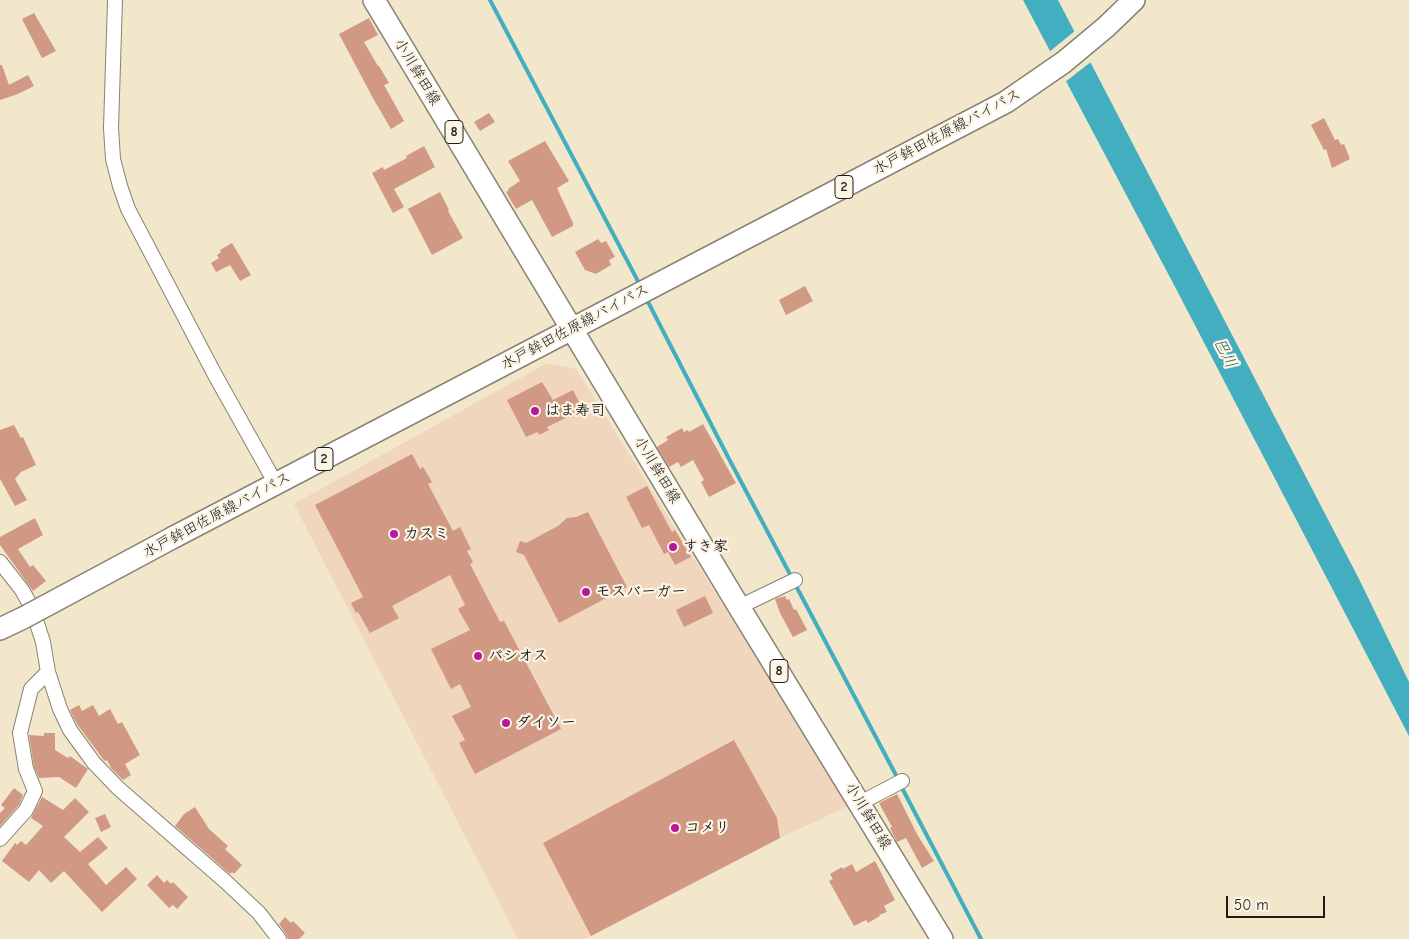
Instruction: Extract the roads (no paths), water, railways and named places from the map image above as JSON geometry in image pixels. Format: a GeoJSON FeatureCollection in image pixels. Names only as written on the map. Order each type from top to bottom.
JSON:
{"type":"FeatureCollection","features":[{"type":"Feature","properties":{"kind":"main road","name":"小川鉾田線"},"geometry":{"type":"LineString","coordinates":[[374,0],[739,607],[942,939]]}},
{"type":"Feature","properties":{"kind":"main road","name":"水戸鉾田佐原線バイパス"},"geometry":{"type":"LineString","coordinates":[[0,630],[641,292],[981,116],[1006,102],[1064,62],[1098,34],[1134,0]]}},
{"type":"Feature","properties":{"kind":"street"},"geometry":{"type":"LineString","coordinates":[[115,0],[111,128],[113,159],[120,186],[128,209],[276,484]]}},
{"type":"Feature","properties":{"kind":"street"},"geometry":{"type":"LineString","coordinates":[[0,562],[22,590],[32,608],[43,642],[48,672],[60,709],[70,730],[94,763],[118,788],[259,913],[280,939]]}},
{"type":"Feature","properties":{"kind":"street"},"geometry":{"type":"LineString","coordinates":[[739,607],[792,581]]}},
{"type":"Feature","properties":{"kind":"street"},"geometry":{"type":"LineString","coordinates":[[0,839],[26,810],[35,791],[26,769],[20,733],[31,689],[48,672]]}},
{"type":"Feature","properties":{"kind":"street"},"geometry":{"type":"LineString","coordinates":[[860,803],[899,782]]}},
{"type":"Feature","properties":{"kind":"water","name":"巴川"},"geometry":{"type":"Polygon","coordinates":[[[1023,0],[1058,0],[1360,581],[1409,682],[1409,736],[1173,283],[1023,0]]]}},
{"type":"Feature","properties":{"kind":"waterway"},"geometry":{"type":"LineString","coordinates":[[490,0],[640,285]]}},
{"type":"Feature","properties":{"kind":"waterway"},"geometry":{"type":"LineString","coordinates":[[646,298],[792,578]]}},
{"type":"Feature","properties":{"kind":"waterway"},"geometry":{"type":"LineString","coordinates":[[795,584],[898,779]]}},
{"type":"Feature","properties":{"kind":"waterway"},"geometry":{"type":"LineString","coordinates":[[901,786],[981,939]]}},
{"type":"Feature","properties":{"kind":"place","name":"はま寿司"},"geometry":{"type":"Point","coordinates":[535,411]}},
{"type":"Feature","properties":{"kind":"place","name":"カスミ"},"geometry":{"type":"Point","coordinates":[394,534]}},
{"type":"Feature","properties":{"kind":"place","name":"すき家"},"geometry":{"type":"Point","coordinates":[673,547]}},
{"type":"Feature","properties":{"kind":"place","name":"モスバーガー"},"geometry":{"type":"Point","coordinates":[586,592]}},
{"type":"Feature","properties":{"kind":"place","name":"パシオス"},"geometry":{"type":"Point","coordinates":[478,656]}},
{"type":"Feature","properties":{"kind":"place","name":"ダイソー"},"geometry":{"type":"Point","coordinates":[506,723]}},
{"type":"Feature","properties":{"kind":"place","name":"コメリ"},"geometry":{"type":"Point","coordinates":[675,828]}}]}
